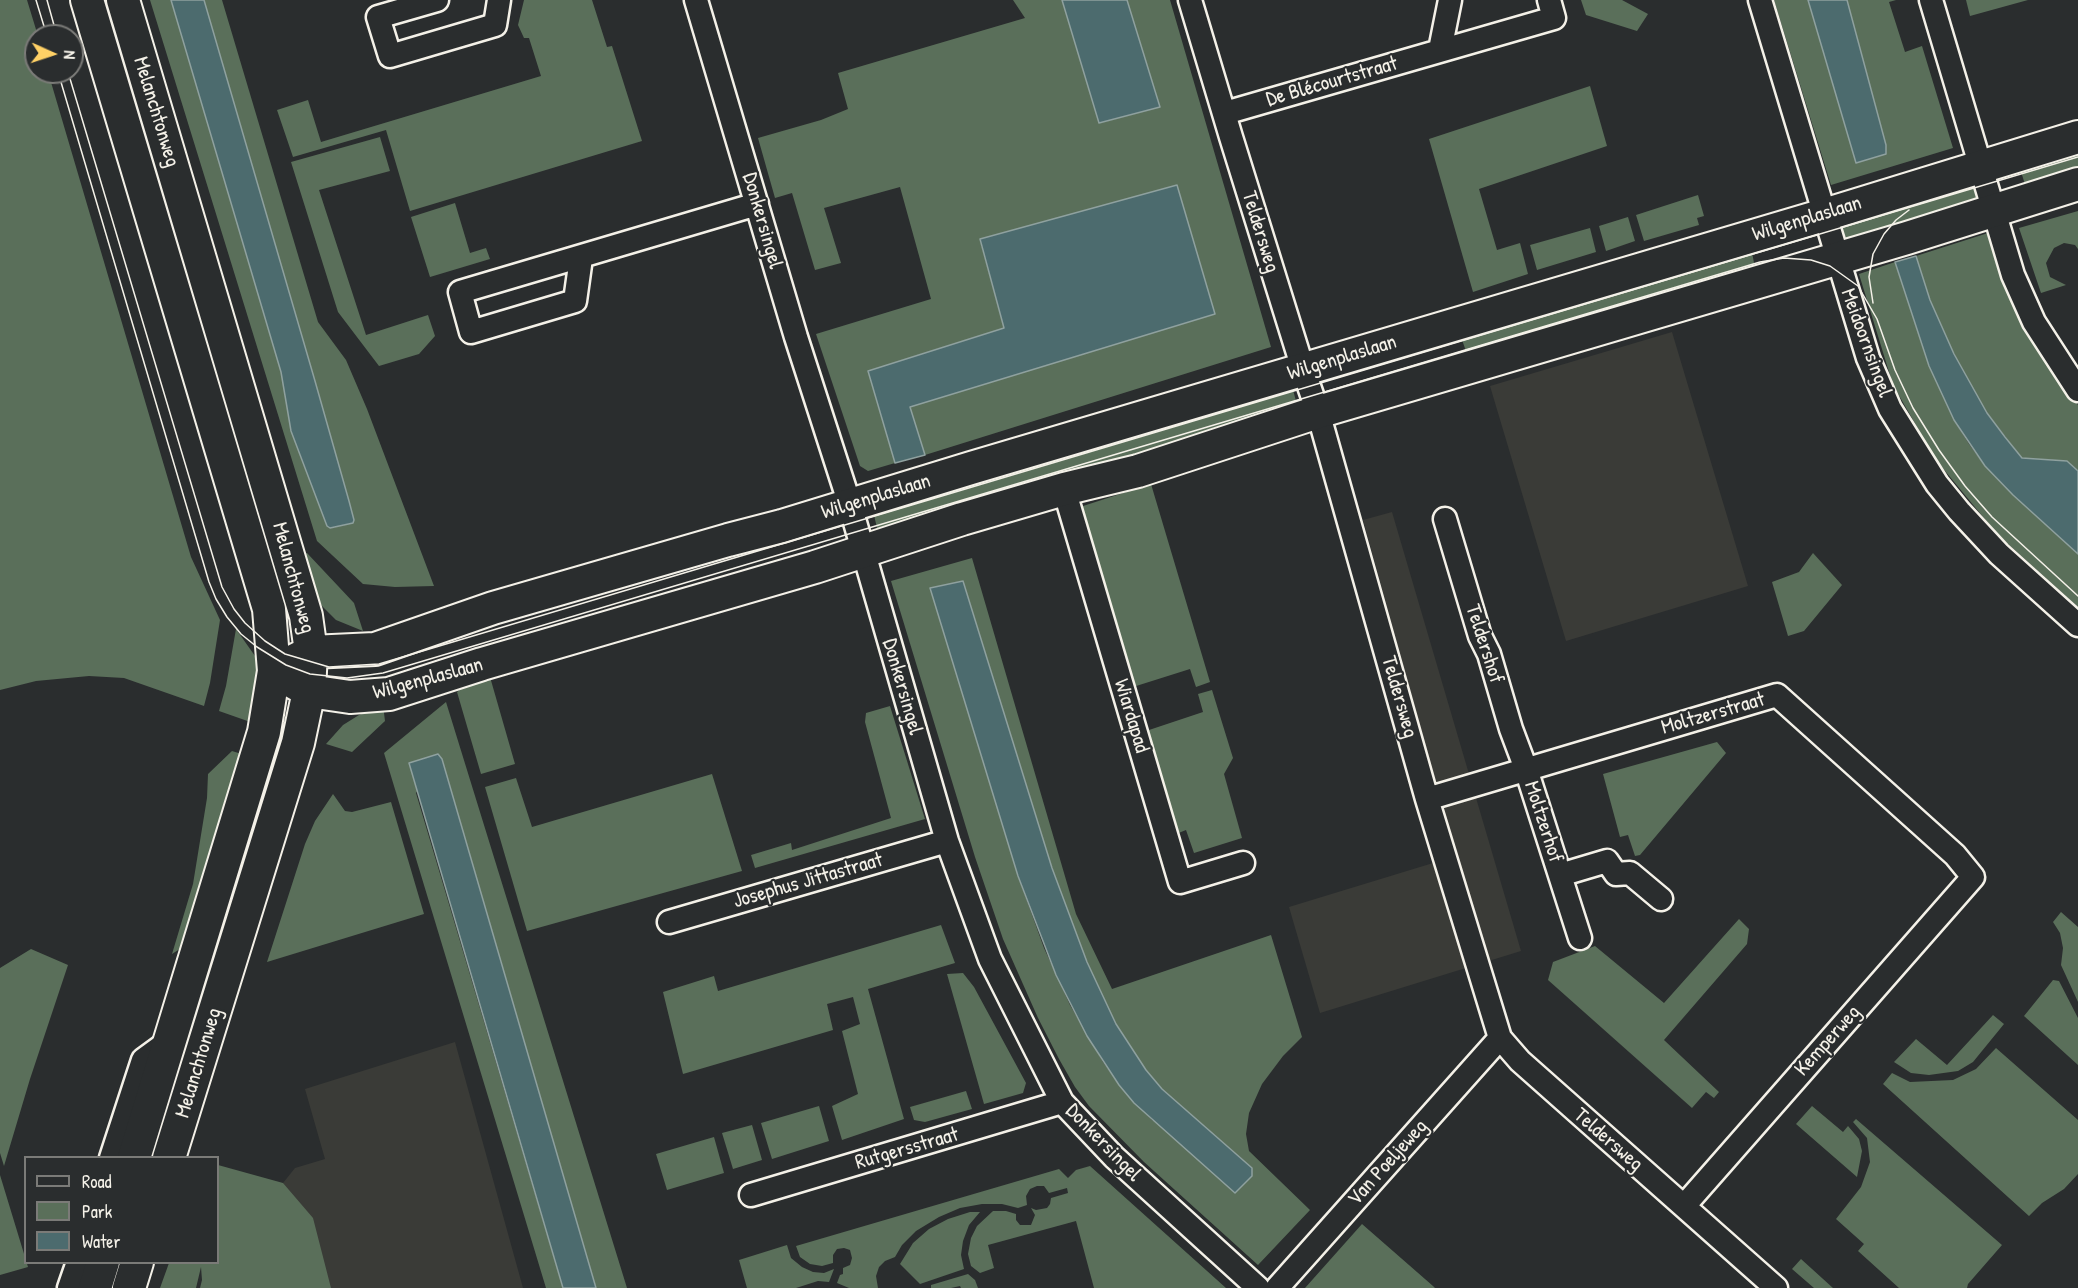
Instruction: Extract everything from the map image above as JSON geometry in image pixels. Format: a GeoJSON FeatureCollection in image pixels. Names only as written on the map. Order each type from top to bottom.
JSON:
{"type":"FeatureCollection","features":[{"type":"Feature","properties":{"kind":"street","name":"Melanchtonweg"},"geometry":{"type":"LineString","coordinates":[[87,0],[269,609],[274,671],[264,732],[135,1156]]}},
{"type":"Feature","properties":{"kind":"street","name":"Melanchtonweg"},"geometry":{"type":"LineString","coordinates":[[123,0],[306,616],[312,652],[309,691],[298,743],[170,1156]]}},
{"type":"Feature","properties":{"kind":"street"},"geometry":{"type":"LineString","coordinates":[[437,0],[378,17],[390,56],[495,25],[499,0]]}},
{"type":"Feature","properties":{"kind":"street","name":"Donkersingel"},"geometry":{"type":"LineString","coordinates":[[696,0],[800,348],[850,505],[947,841],[990,959],[1062,1102],[1114,1157],[1258,1288]]}},
{"type":"Feature","properties":{"kind":"street","name":"Teldersweg"},"geometry":{"type":"LineString","coordinates":[[1190,0],[1318,412],[1427,799],[1500,1038],[1520,1061],[1776,1288]]}},
{"type":"Feature","properties":{"kind":"street"},"geometry":{"type":"LineString","coordinates":[[1440,50],[1450,0]]}},
{"type":"Feature","properties":{"kind":"street","name":"De Blécourtstraat"},"geometry":{"type":"LineString","coordinates":[[1225,113],[1554,18],[1549,0]]}},
{"type":"Feature","properties":{"kind":"street","name":"Meidoornsingel"},"geometry":{"type":"LineString","coordinates":[[1760,0],[1836,258],[1868,358],[1890,409],[1937,484],[1999,554],[2078,625]]}},
{"type":"Feature","properties":{"kind":"street"},"geometry":{"type":"LineString","coordinates":[[1931,0],[2013,275],[2034,322],[2068,361],[2078,390]]}},
{"type":"Feature","properties":{"kind":"street","name":"Wilgenplaslaan"},"geometry":{"type":"LineString","coordinates":[[274,671],[312,652],[375,649],[493,608],[782,526],[2078,137]]}},
{"type":"Feature","properties":{"kind":"street","name":"Wilgenplaslaan"},"geometry":{"type":"LineString","coordinates":[[274,671],[309,691],[350,697],[389,694],[482,664],[694,604],[1064,489],[1138,471],[1318,412],[1907,238],[2078,184]]}},
{"type":"Feature","properties":{"kind":"street"},"geometry":{"type":"LineString","coordinates":[[581,258],[575,301],[471,332],[460,292],[757,204]]}},
{"type":"Feature","properties":{"kind":"street","name":"Wiardapad"},"geometry":{"type":"LineString","coordinates":[[1064,489],[1180,882],[1243,863]]}},
{"type":"Feature","properties":{"kind":"street","name":"Teldershof"},"geometry":{"type":"LineString","coordinates":[[1445,519],[1480,636],[1489,654],[1511,729],[1526,769]]}},
{"type":"Feature","properties":{"kind":"street","name":"Moltzerstraat"},"geometry":{"type":"LineString","coordinates":[[1427,799],[1777,695],[1955,855],[1974,877]]}},
{"type":"Feature","properties":{"kind":"street","name":"Moltzerhof"},"geometry":{"type":"LineString","coordinates":[[1526,769],[1580,938]]}},
{"type":"Feature","properties":{"kind":"street","name":"Josephus Jittastraat"},"geometry":{"type":"LineString","coordinates":[[669,922],[947,841]]}},
{"type":"Feature","properties":{"kind":"street","name":"Moltzerhof"},"geometry":{"type":"LineString","coordinates":[[1560,875],[1607,861],[1616,874],[1630,873],[1661,899]]}},
{"type":"Feature","properties":{"kind":"street","name":"Kemperweg"},"geometry":{"type":"LineString","coordinates":[[1684,1206],[1974,877]]}},
{"type":"Feature","properties":{"kind":"street","name":"Van Poeljeweg"},"geometry":{"type":"LineString","coordinates":[[1277,1288],[1500,1038]]}},
{"type":"Feature","properties":{"kind":"street"},"geometry":{"type":"LineString","coordinates":[[112,1156],[143,1060],[169,1041]]}},
{"type":"Feature","properties":{"kind":"street","name":"Rutgersstraat"},"geometry":{"type":"LineString","coordinates":[[752,1195],[1062,1102]]}},
{"type":"Feature","properties":{"kind":"street"},"geometry":{"type":"LineString","coordinates":[[69,1288],[78,1264]]}},
{"type":"Feature","properties":{"kind":"street"},"geometry":{"type":"LineString","coordinates":[[95,1288],[103,1264]]}},
{"type":"Feature","properties":{"kind":"street"},"geometry":{"type":"LineString","coordinates":[[129,1288],[137,1264]]}},
{"type":"Feature","properties":{"kind":"shaded area"},"geometry":{"type":"Polygon","coordinates":[[[1672,332],[1748,586],[1566,641],[1490,386],[1672,332]]]}},
{"type":"Feature","properties":{"kind":"shaded area"},"geometry":{"type":"Polygon","coordinates":[[[1392,512],[1521,951],[1320,1013],[1289,907],[1456,856],[1363,520],[1392,512]]]}},
{"type":"Feature","properties":{"kind":"shaded area"},"geometry":{"type":"Polygon","coordinates":[[[455,1042],[523,1288],[318,1288],[283,1183],[295,1168],[325,1159],[305,1089],[455,1042]]]}},
{"type":"Feature","properties":{"kind":"green space"},"geometry":{"type":"Polygon","coordinates":[[[0,0],[27,0],[34,24],[24,24],[24,84],[52,84],[191,557],[220,620],[204,706],[124,678],[89,676],[36,681],[0,690],[0,0]]]}},
{"type":"Feature","properties":{"kind":"green space"},"geometry":{"type":"Polygon","coordinates":[[[150,0],[171,0],[331,528],[352,523],[354,520],[204,0],[222,0],[318,322],[346,360],[434,586],[395,587],[363,584],[317,541],[150,0]]]}},
{"type":"Feature","properties":{"kind":"green space"},"geometry":{"type":"Polygon","coordinates":[[[524,0],[592,0],[607,47],[612,46],[642,141],[410,211],[386,130],[293,157],[277,110],[308,100],[321,142],[541,76],[529,38],[524,38],[518,25],[524,0]]]}},
{"type":"Feature","properties":{"kind":"green space"},"geometry":{"type":"Polygon","coordinates":[[[1013,0],[1062,0],[1100,123],[1160,107],[1127,0],[1170,0],[1271,347],[925,455],[909,407],[1215,314],[980,240],[1004,328],[868,371],[895,463],[868,471],[860,466],[816,334],[931,299],[900,187],[824,208],[841,263],[815,270],[792,193],[775,198],[758,138],[821,120],[848,109],[838,73],[1025,18],[1013,0]]]}},
{"type":"Feature","properties":{"kind":"green space"},"geometry":{"type":"Polygon","coordinates":[[[1581,0],[1622,0],[1648,14],[1637,31],[1586,15],[1581,0]]]}},
{"type":"Feature","properties":{"kind":"green space"},"geometry":{"type":"Polygon","coordinates":[[[1774,0],[1808,0],[1857,163],[1886,145],[1847,0],[1896,0],[1889,2],[1905,52],[1922,46],[1953,148],[1831,185],[1774,0]]]}},
{"type":"Feature","properties":{"kind":"green space"},"geometry":{"type":"Polygon","coordinates":[[[1966,0],[2028,0],[1970,16],[1966,0]]]}},
{"type":"Feature","properties":{"kind":"green space"},"geometry":{"type":"Polygon","coordinates":[[[1590,86],[1607,146],[1479,189],[1497,250],[1520,243],[1528,274],[1473,292],[1429,139],[1590,86]]]}},
{"type":"Feature","properties":{"kind":"green space"},"geometry":{"type":"Polygon","coordinates":[[[380,137],[390,171],[319,190],[366,335],[428,315],[435,336],[419,354],[379,366],[338,312],[291,162],[380,137]]]}},
{"type":"Feature","properties":{"kind":"green space"},"geometry":{"type":"Polygon","coordinates":[[[2078,144],[2078,179],[2028,194],[2018,162],[2078,144]]]}},
{"type":"Feature","properties":{"kind":"green space"},"geometry":{"type":"Polygon","coordinates":[[[1974,185],[1978,195],[1975,203],[1851,243],[1841,232],[1841,221],[1974,185]]]}},
{"type":"Feature","properties":{"kind":"green space"},"geometry":{"type":"Polygon","coordinates":[[[1698,195],[1704,216],[1697,218],[1699,225],[1644,241],[1636,215],[1698,195]]]}},
{"type":"Feature","properties":{"kind":"green space"},"geometry":{"type":"Polygon","coordinates":[[[455,203],[470,253],[486,248],[490,259],[430,277],[411,217],[455,203]]]}},
{"type":"Feature","properties":{"kind":"green space"},"geometry":{"type":"Polygon","coordinates":[[[2078,211],[2078,249],[2075,245],[2064,243],[2054,248],[2046,263],[2050,277],[2066,285],[2041,293],[2019,228],[2078,211]]]}},
{"type":"Feature","properties":{"kind":"green space"},"geometry":{"type":"Polygon","coordinates":[[[1628,217],[1635,241],[1606,251],[1599,226],[1628,217]]]}},
{"type":"Feature","properties":{"kind":"green space"},"geometry":{"type":"Polygon","coordinates":[[[1590,228],[1596,252],[1537,270],[1530,245],[1590,228]]]}},
{"type":"Feature","properties":{"kind":"green space"},"geometry":{"type":"Polygon","coordinates":[[[1988,233],[2011,297],[2062,384],[2078,405],[2078,471],[2067,461],[2022,458],[1987,413],[1971,387],[1930,300],[1916,256],[1988,233]]]}},
{"type":"Feature","properties":{"kind":"green space"},"geometry":{"type":"Polygon","coordinates":[[[1752,252],[1756,274],[1469,360],[1459,331],[1752,252]]]}},
{"type":"Feature","properties":{"kind":"green space"},"geometry":{"type":"Polygon","coordinates":[[[1895,262],[1929,366],[1954,420],[1969,444],[1985,466],[2013,495],[2078,554],[2078,607],[1998,535],[1936,460],[1893,385],[1859,274],[1895,262]]]}},
{"type":"Feature","properties":{"kind":"green space"},"geometry":{"type":"Polygon","coordinates":[[[1292,386],[1297,405],[1295,410],[882,532],[877,528],[874,509],[1292,386]]]}},
{"type":"Feature","properties":{"kind":"green space"},"geometry":{"type":"Polygon","coordinates":[[[1151,484],[1210,682],[1196,687],[1190,669],[1133,687],[1080,507],[1151,484]]]}},
{"type":"Feature","properties":{"kind":"green space"},"geometry":{"type":"Polygon","coordinates":[[[307,553],[354,603],[363,631],[336,620],[322,606],[310,583],[301,555],[307,553]]]}},
{"type":"Feature","properties":{"kind":"green space"},"geometry":{"type":"Polygon","coordinates":[[[1813,553],[1842,585],[1804,631],[1788,636],[1772,582],[1799,572],[1813,553]]]}},
{"type":"Feature","properties":{"kind":"green space"},"geometry":{"type":"Polygon","coordinates":[[[972,558],[1076,914],[1112,989],[1271,935],[1302,1037],[1283,1056],[1262,1084],[1249,1113],[1246,1134],[1249,1151],[1310,1210],[1258,1265],[1144,1162],[1089,1106],[1059,1059],[1003,939],[975,857],[891,581],[972,558]],[[963,581],[931,588],[1018,876],[1044,948],[1070,1005],[1119,1085],[1152,1120],[1252,1168],[1162,1089],[1146,1070],[1116,1024],[1087,962],[1052,868],[963,581]]]}},
{"type":"Feature","properties":{"kind":"green space"},"geometry":{"type":"Polygon","coordinates":[[[236,629],[255,656],[258,674],[256,724],[219,711],[236,629]]]}},
{"type":"Feature","properties":{"kind":"green space"},"geometry":{"type":"Polygon","coordinates":[[[488,670],[515,764],[481,774],[457,692],[482,671],[488,670]]]}},
{"type":"Feature","properties":{"kind":"green space"},"geometry":{"type":"Polygon","coordinates":[[[1212,690],[1233,758],[1224,774],[1242,838],[1194,853],[1186,830],[1176,834],[1146,731],[1203,712],[1198,694],[1212,690]]]}},
{"type":"Feature","properties":{"kind":"green space"},"geometry":{"type":"Polygon","coordinates":[[[446,702],[627,1288],[596,1288],[442,759],[438,754],[416,793],[563,1288],[546,1288],[384,753],[446,702]]]}},
{"type":"Feature","properties":{"kind":"green space"},"geometry":{"type":"Polygon","coordinates":[[[383,705],[385,721],[352,752],[326,744],[343,725],[383,705]]]}},
{"type":"Feature","properties":{"kind":"green space"},"geometry":{"type":"Polygon","coordinates":[[[890,706],[925,819],[755,868],[751,855],[791,843],[792,850],[891,818],[865,722],[866,713],[890,706]]]}},
{"type":"Feature","properties":{"kind":"green space"},"geometry":{"type":"Polygon","coordinates":[[[1717,742],[1726,753],[1640,855],[1635,856],[1628,835],[1620,837],[1603,774],[1717,742]]]}},
{"type":"Feature","properties":{"kind":"green space"},"geometry":{"type":"Polygon","coordinates":[[[232,751],[248,756],[189,943],[172,954],[193,884],[207,798],[208,774],[232,751]]]}},
{"type":"Feature","properties":{"kind":"green space"},"geometry":{"type":"Polygon","coordinates":[[[264,761],[279,767],[222,950],[206,945],[264,761]]]}},
{"type":"Feature","properties":{"kind":"green space"},"geometry":{"type":"Polygon","coordinates":[[[712,774],[742,871],[527,931],[485,787],[516,778],[532,827],[712,774]]]}},
{"type":"Feature","properties":{"kind":"green space"},"geometry":{"type":"Polygon","coordinates":[[[333,794],[345,811],[352,812],[391,802],[424,914],[267,962],[305,844],[315,821],[333,794]]]}},
{"type":"Feature","properties":{"kind":"green space"},"geometry":{"type":"Polygon","coordinates":[[[2061,912],[2078,927],[2078,1002],[2061,965],[2063,948],[2060,933],[2053,922],[2061,912]]]}},
{"type":"Feature","properties":{"kind":"green space"},"geometry":{"type":"Polygon","coordinates":[[[1739,919],[1749,929],[1747,944],[1664,1040],[1719,1092],[1714,1098],[1706,1092],[1692,1108],[1548,980],[1553,962],[1595,946],[1664,1003],[1739,919]]]}},
{"type":"Feature","properties":{"kind":"green space"},"geometry":{"type":"Polygon","coordinates":[[[941,925],[955,963],[868,989],[904,1119],[842,1140],[832,1106],[858,1094],[842,1031],[860,1024],[853,997],[827,1004],[833,1030],[683,1074],[663,992],[714,976],[718,991],[941,925]]]}},
{"type":"Feature","properties":{"kind":"green space"},"geometry":{"type":"Polygon","coordinates":[[[31,949],[68,965],[4,1166],[0,1153],[0,968],[31,949]]]}},
{"type":"Feature","properties":{"kind":"green space"},"geometry":{"type":"Polygon","coordinates":[[[963,973],[974,987],[1026,1083],[1023,1093],[984,1104],[947,974],[963,973]]]}},
{"type":"Feature","properties":{"kind":"green space"},"geometry":{"type":"Polygon","coordinates":[[[2053,980],[2059,981],[2078,1018],[2078,1065],[2024,1016],[2053,980]]]}},
{"type":"Feature","properties":{"kind":"green space"},"geometry":{"type":"Polygon","coordinates":[[[190,1000],[204,1005],[157,1156],[149,1156],[190,1000]]]}},
{"type":"Feature","properties":{"kind":"green space"},"geometry":{"type":"Polygon","coordinates":[[[1993,1015],[2004,1024],[1973,1062],[1958,1071],[1929,1075],[1911,1073],[1894,1062],[1916,1039],[1947,1065],[1993,1015]]]}},
{"type":"Feature","properties":{"kind":"green space"},"geometry":{"type":"Polygon","coordinates":[[[1996,1048],[2078,1120],[2078,1174],[2064,1189],[2042,1203],[2029,1216],[1883,1084],[1892,1073],[1910,1082],[1953,1080],[1976,1069],[1996,1048]]]}},
{"type":"Feature","properties":{"kind":"green space"},"geometry":{"type":"Polygon","coordinates":[[[966,1091],[972,1109],[925,1122],[914,1120],[910,1107],[966,1091]]]}},
{"type":"Feature","properties":{"kind":"green space"},"geometry":{"type":"Polygon","coordinates":[[[819,1106],[829,1141],[772,1159],[761,1123],[819,1106]]]}},
{"type":"Feature","properties":{"kind":"green space"},"geometry":{"type":"Polygon","coordinates":[[[1812,1106],[1843,1132],[1848,1126],[1859,1139],[1862,1151],[1857,1177],[1796,1124],[1812,1106]]]}},
{"type":"Feature","properties":{"kind":"green space"},"geometry":{"type":"Polygon","coordinates":[[[1856,1119],[2002,1245],[1967,1288],[1899,1288],[1858,1251],[1864,1244],[1836,1219],[1861,1187],[1870,1162],[1867,1138],[1853,1122],[1856,1119]]]}},
{"type":"Feature","properties":{"kind":"green space"},"geometry":{"type":"Polygon","coordinates":[[[752,1125],[762,1160],[733,1169],[722,1133],[752,1125]]]}},
{"type":"Feature","properties":{"kind":"green space"},"geometry":{"type":"Polygon","coordinates":[[[714,1137],[724,1173],[667,1190],[656,1154],[714,1137]]]}},
{"type":"Feature","properties":{"kind":"green space"},"geometry":{"type":"Polygon","coordinates":[[[219,1165],[283,1183],[313,1218],[331,1288],[200,1288],[201,1267],[196,1288],[160,1288],[169,1264],[219,1264],[219,1165]]]}},
{"type":"Feature","properties":{"kind":"green space"},"geometry":{"type":"Polygon","coordinates":[[[1090,1166],[1226,1288],[1094,1288],[1076,1221],[988,1245],[994,1268],[980,1273],[971,1266],[968,1254],[971,1238],[977,1226],[993,1211],[1016,1214],[1016,1220],[1020,1225],[1031,1225],[1035,1215],[1031,1208],[1036,1210],[1047,1208],[1051,1198],[1068,1193],[1067,1188],[1049,1193],[1044,1186],[1037,1186],[1030,1189],[1026,1196],[1027,1205],[1018,1208],[1002,1204],[982,1204],[960,1208],[939,1217],[916,1231],[902,1245],[895,1257],[885,1261],[879,1267],[876,1276],[878,1288],[849,1288],[837,1283],[840,1275],[843,1274],[843,1268],[850,1265],[852,1258],[850,1250],[837,1249],[833,1255],[833,1263],[822,1266],[810,1264],[800,1257],[796,1246],[1059,1169],[1068,1178],[1076,1170],[1090,1166]]]}},
{"type":"Feature","properties":{"kind":"green space"},"geometry":{"type":"Polygon","coordinates":[[[0,1175],[24,1254],[24,1264],[27,1264],[28,1267],[0,1275],[0,1175]]]}},
{"type":"Feature","properties":{"kind":"green space"},"geometry":{"type":"Polygon","coordinates":[[[970,1212],[980,1212],[969,1225],[963,1241],[961,1255],[964,1269],[920,1284],[900,1264],[913,1243],[929,1229],[948,1219],[970,1212]]]}},
{"type":"Feature","properties":{"kind":"green space"},"geometry":{"type":"Polygon","coordinates":[[[1362,1224],[1433,1286],[1435,1288],[1305,1288],[1362,1224]]]}},
{"type":"Feature","properties":{"kind":"green space"},"geometry":{"type":"Polygon","coordinates":[[[787,1245],[791,1258],[802,1267],[813,1272],[824,1273],[834,1269],[829,1282],[818,1281],[796,1288],[747,1288],[739,1260],[787,1245]]]}},
{"type":"Feature","properties":{"kind":"green space"},"geometry":{"type":"Polygon","coordinates":[[[1801,1259],[1833,1288],[1814,1288],[1792,1269],[1801,1259]]]}},
{"type":"Feature","properties":{"kind":"green space"},"geometry":{"type":"Polygon","coordinates":[[[968,1274],[975,1280],[978,1288],[961,1288],[960,1286],[931,1288],[931,1285],[968,1274]]]}},
{"type":"Feature","properties":{"kind":"water"},"geometry":{"type":"Polygon","coordinates":[[[171,0],[204,0],[315,381],[349,501],[353,523],[330,528],[327,526],[291,431],[281,372],[171,0]]]}},
{"type":"Feature","properties":{"kind":"water"},"geometry":{"type":"Polygon","coordinates":[[[1062,0],[1127,0],[1160,107],[1099,123],[1062,0]]]}},
{"type":"Feature","properties":{"kind":"water"},"geometry":{"type":"Polygon","coordinates":[[[1808,0],[1847,0],[1886,145],[1886,154],[1856,163],[1808,0]]]}},
{"type":"Feature","properties":{"kind":"water"},"geometry":{"type":"Polygon","coordinates":[[[1177,185],[1215,314],[910,407],[925,455],[895,463],[868,371],[1004,328],[980,239],[1177,185]]]}},
{"type":"Feature","properties":{"kind":"water"},"geometry":{"type":"Polygon","coordinates":[[[1916,256],[1930,300],[1954,354],[1987,413],[2005,437],[2022,458],[2067,461],[2078,471],[2078,554],[2013,495],[1985,466],[1954,420],[1929,366],[1895,262],[1916,256]]]}},
{"type":"Feature","properties":{"kind":"water"},"geometry":{"type":"Polygon","coordinates":[[[963,581],[1052,868],[1087,962],[1116,1024],[1146,1070],[1162,1089],[1252,1168],[1252,1176],[1235,1193],[1134,1103],[1119,1085],[1087,1036],[1056,975],[1018,876],[930,588],[963,581]]]}},
{"type":"Feature","properties":{"kind":"water"},"geometry":{"type":"Polygon","coordinates":[[[438,754],[442,759],[596,1288],[563,1288],[409,763],[438,754]]]}},
{"type":"Feature","properties":{"kind":"tram line"},"geometry":{"type":"LineString","coordinates":[[36,0],[43,24]]}},
{"type":"Feature","properties":{"kind":"tram line"},"geometry":{"type":"LineString","coordinates":[[47,0],[54,24]]}},
{"type":"Feature","properties":{"kind":"tram line"},"geometry":{"type":"LineString","coordinates":[[62,84],[209,582],[216,599],[241,634],[257,647],[286,665],[310,674],[347,678],[383,673],[1760,262],[1784,258],[1811,260],[1830,266],[1858,286],[1877,319],[1895,370],[1913,408],[1939,450],[1965,486],[1992,517],[2078,596]]}},
{"type":"Feature","properties":{"kind":"tram line"},"geometry":{"type":"LineString","coordinates":[[72,84],[222,587],[245,623],[265,641],[285,654],[329,667],[379,664],[2078,157]]}},
{"type":"Feature","properties":{"kind":"tram line"},"geometry":{"type":"LineString","coordinates":[[1873,303],[1869,277],[1873,254],[1884,234],[1909,210]]}}]}
